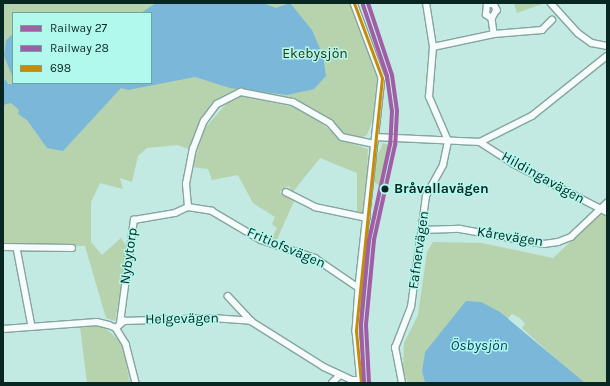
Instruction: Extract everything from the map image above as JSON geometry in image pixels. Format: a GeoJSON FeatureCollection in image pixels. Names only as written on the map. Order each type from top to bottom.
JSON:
{"type":"FeatureCollection","features":[{"type":"Feature","properties":{"kind":"street"},"geometry":{"type":"LineString","coordinates":[[354,3],[382,78],[359,288],[356,331],[360,382]]}},
{"type":"Feature","properties":{"kind":"street"},"geometry":{"type":"LineString","coordinates":[[426,3],[433,48],[429,97],[448,141]]}},
{"type":"Feature","properties":{"kind":"street"},"geometry":{"type":"LineString","coordinates":[[551,3],[582,35],[607,46]]}},
{"type":"Feature","properties":{"kind":"street"},"geometry":{"type":"LineString","coordinates":[[492,19],[494,34]]}},
{"type":"Feature","properties":{"kind":"street"},"geometry":{"type":"LineString","coordinates":[[433,48],[494,34],[542,30],[552,20]]}},
{"type":"Feature","properties":{"kind":"street"},"geometry":{"type":"LineString","coordinates":[[375,137],[480,142],[532,116],[606,60]]}},
{"type":"Feature","properties":{"kind":"street"},"geometry":{"type":"LineString","coordinates":[[188,207],[186,184],[193,149],[204,122],[217,104],[241,92],[293,102],[330,123],[342,137],[374,144]]}},
{"type":"Feature","properties":{"kind":"street","name":"Fafnervägen"},"geometry":{"type":"LineString","coordinates":[[402,383],[395,348],[411,307],[426,196],[443,166],[448,141]]}},
{"type":"Feature","properties":{"kind":"street","name":"Hildingavägen"},"geometry":{"type":"LineString","coordinates":[[480,142],[514,164],[607,212]]}},
{"type":"Feature","properties":{"kind":"street"},"geometry":{"type":"LineString","coordinates":[[286,192],[315,207],[367,218]]}},
{"type":"Feature","properties":{"kind":"street","name":"Kårevägen"},"geometry":{"type":"LineString","coordinates":[[422,230],[460,229],[544,244],[558,242],[571,237],[607,203]]}},
{"type":"Feature","properties":{"kind":"street","name":"Fritiofsvägen"},"geometry":{"type":"LineString","coordinates":[[188,207],[212,211],[261,240],[315,258],[359,288]]}},
{"type":"Feature","properties":{"kind":"street","name":"Nybytorp"},"geometry":{"type":"LineString","coordinates":[[118,326],[134,220],[175,213],[188,207]]}},
{"type":"Feature","properties":{"kind":"street"},"geometry":{"type":"LineString","coordinates":[[3,247],[72,248]]}},
{"type":"Feature","properties":{"kind":"street"},"geometry":{"type":"LineString","coordinates":[[17,248],[32,327]]}},
{"type":"Feature","properties":{"kind":"street","name":"Helgevägen"},"geometry":{"type":"LineString","coordinates":[[228,296],[251,321],[340,375],[360,382]]}},
{"type":"Feature","properties":{"kind":"street","name":"Helgevägen"},"geometry":{"type":"LineString","coordinates":[[118,326],[212,318],[251,321]]}},
{"type":"Feature","properties":{"kind":"street"},"geometry":{"type":"LineString","coordinates":[[3,329],[97,322],[118,326],[126,344],[136,383]]}},
{"type":"Feature","properties":{"kind":"street"},"geometry":{"type":"LineString","coordinates":[[332,383],[340,375]]}},
{"type":"Feature","properties":{"kind":"green space","name":"Ekebysjön"},"geometry":{"type":"Polygon","coordinates":[[[3,3],[352,3],[379,78],[376,111],[367,135],[356,140],[286,98],[250,92],[225,99],[203,124],[189,149],[177,145],[147,148],[138,156],[132,182],[120,178],[123,189],[100,183],[91,202],[91,242],[102,255],[121,238],[128,249],[115,321],[106,318],[85,246],[3,244],[3,3]]]}},
{"type":"Feature","properties":{"kind":"green space"},"geometry":{"type":"Polygon","coordinates":[[[514,3],[545,3],[517,13],[514,3]]]}},
{"type":"Feature","properties":{"kind":"green space"},"geometry":{"type":"Polygon","coordinates":[[[241,96],[294,107],[312,115],[341,140],[368,149],[365,215],[357,214],[357,173],[320,158],[292,193],[289,186],[279,192],[294,201],[275,244],[270,242],[277,228],[272,224],[275,217],[253,203],[238,175],[212,180],[208,169],[192,167],[205,128],[226,104],[241,96]]]}},
{"type":"Feature","properties":{"kind":"green space"},"geometry":{"type":"Polygon","coordinates":[[[383,143],[392,146],[381,186],[374,182],[376,159],[383,143]]]}},
{"type":"Feature","properties":{"kind":"green space"},"geometry":{"type":"Polygon","coordinates":[[[607,208],[607,383],[585,383],[577,378],[522,328],[525,324],[520,318],[512,314],[507,319],[500,312],[439,336],[425,352],[422,371],[425,383],[408,383],[403,370],[404,343],[418,315],[427,252],[433,242],[482,243],[553,258],[607,208]]]}},
{"type":"Feature","properties":{"kind":"green space"},"geometry":{"type":"Polygon","coordinates":[[[94,326],[105,328],[122,343],[130,383],[87,383],[80,327],[94,326]]]}},
{"type":"Feature","properties":{"kind":"water","name":"Ekebysjön"},"geometry":{"type":"Polygon","coordinates":[[[156,3],[263,3],[276,8],[290,3],[312,30],[323,56],[326,76],[314,89],[287,95],[230,88],[195,77],[128,90],[121,88],[63,151],[47,148],[27,120],[18,114],[19,110],[11,103],[3,105],[3,81],[6,80],[8,84],[152,84],[152,12],[142,12],[156,3]]]}},
{"type":"Feature","properties":{"kind":"water"},"geometry":{"type":"Polygon","coordinates":[[[12,35],[12,76],[4,56],[6,40],[12,35]]]}},
{"type":"Feature","properties":{"kind":"water","name":"Ösbysjön"},"geometry":{"type":"Polygon","coordinates":[[[466,301],[481,302],[500,312],[585,383],[425,383],[422,371],[425,352],[466,301]]]}},
{"type":"Feature","properties":{"kind":"rail line","name":"27"},"geometry":{"type":"LineString","coordinates":[[368,3],[392,75],[397,111],[395,145],[374,240],[366,325],[369,383]]}},
{"type":"Feature","properties":{"kind":"rail line","name":"28"},"geometry":{"type":"LineString","coordinates":[[363,5],[387,76],[392,111],[390,144],[369,240],[361,325],[364,383]]}},
{"type":"Feature","properties":{"kind":"transit line","name":"698"},"geometry":{"type":"LineString","coordinates":[[354,3],[382,78],[356,331],[361,383]]}},
{"type":"Feature","properties":{"kind":"place","name":"Bråvallavägen"},"geometry":{"type":"Point","coordinates":[385,189]}}]}
